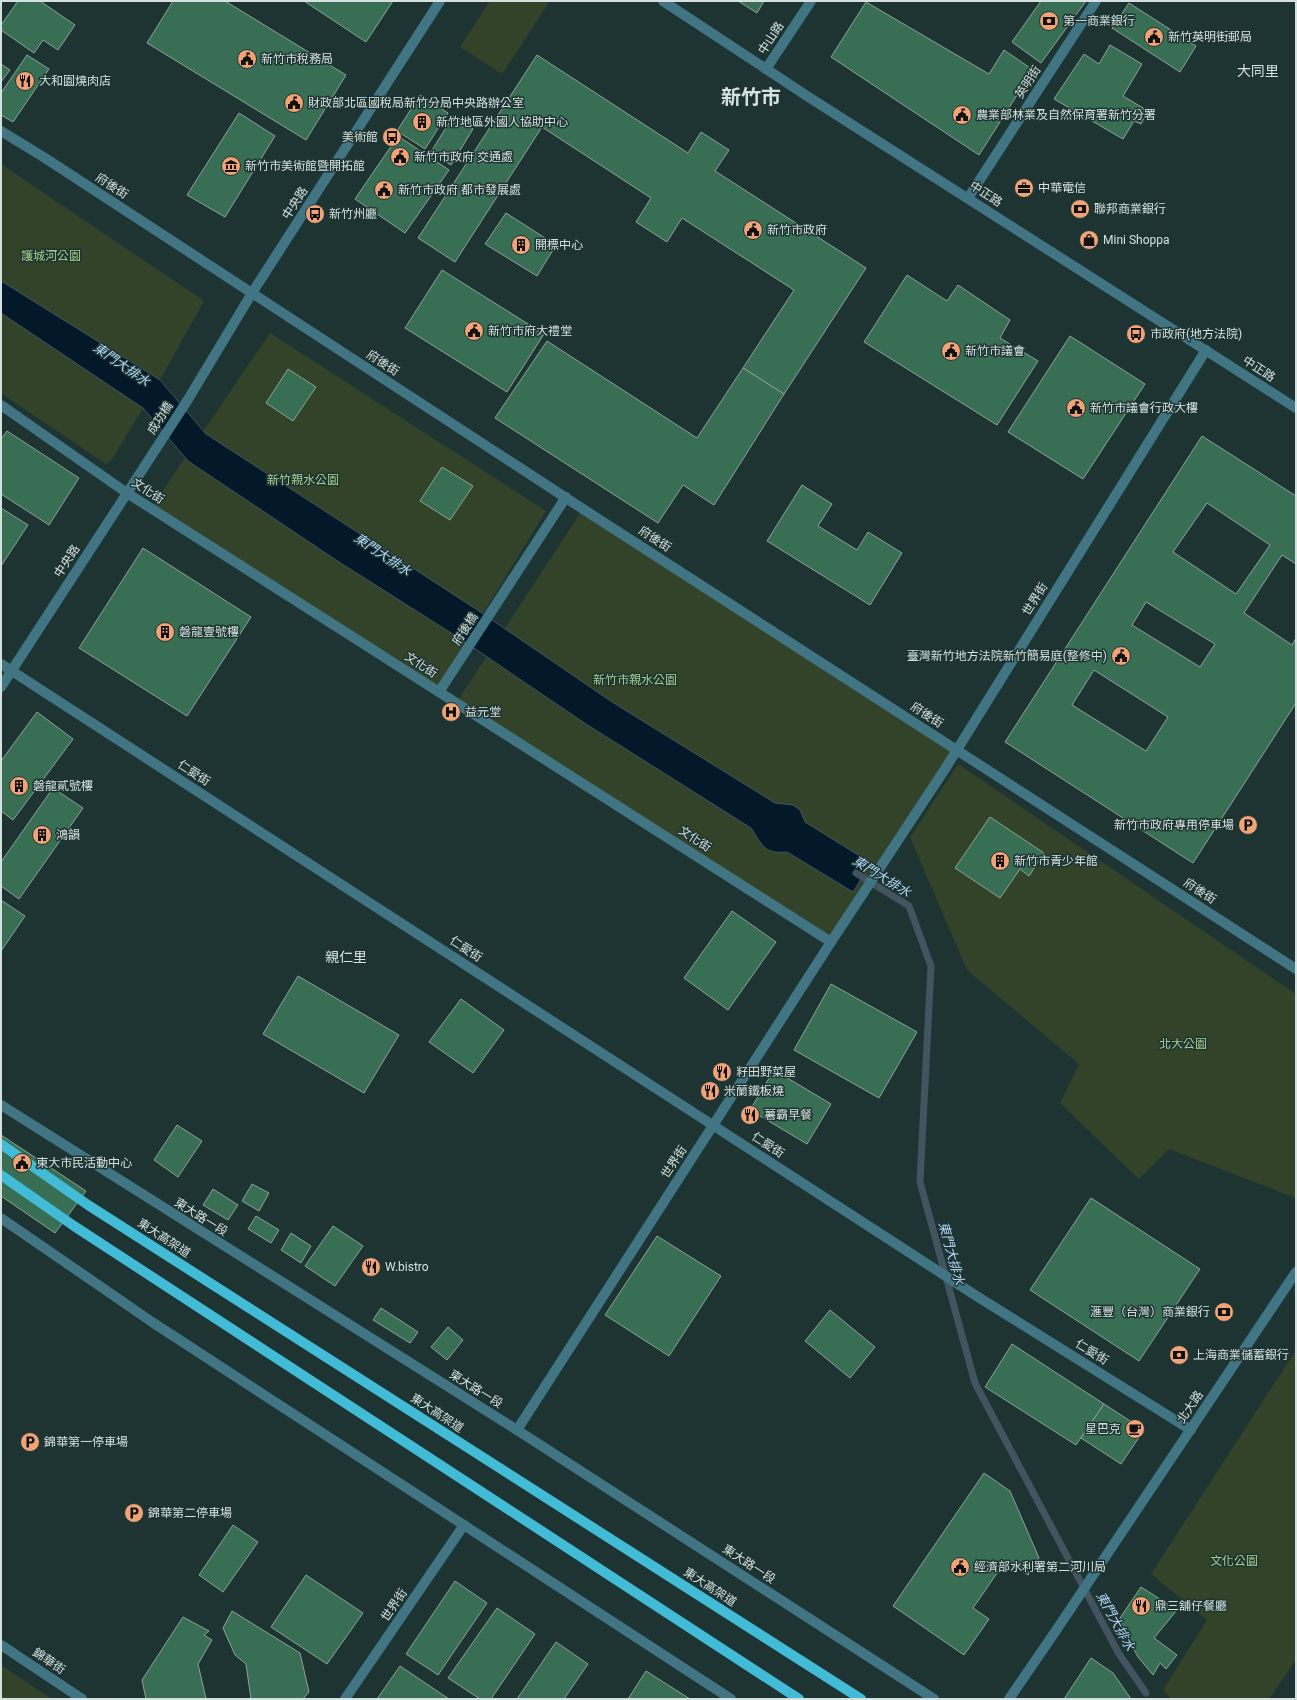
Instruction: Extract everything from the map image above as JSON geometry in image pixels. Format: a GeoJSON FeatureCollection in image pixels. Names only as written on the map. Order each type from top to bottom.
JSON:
{"type":"FeatureCollection","features":[{"type":"Feature","properties":{"kind":"main road","name":"東大高架道"},"geometry":{"type":"LineString","coordinates":[[1,1144],[88,1205],[861,1699]]}},
{"type":"Feature","properties":{"kind":"main road"},"geometry":{"type":"LineString","coordinates":[[1,1175],[74,1226],[799,1699]]}},
{"type":"Feature","properties":{"kind":"street","name":"中央路"},"geometry":{"type":"LineString","coordinates":[[187,401],[252,293],[440,1]]}},
{"type":"Feature","properties":{"kind":"street","name":"中正路"},"geometry":{"type":"LineString","coordinates":[[663,1],[766,69],[1296,408]]}},
{"type":"Feature","properties":{"kind":"street","name":"中山路"},"geometry":{"type":"LineString","coordinates":[[766,69],[811,1]]}},
{"type":"Feature","properties":{"kind":"street","name":"英明街"},"geometry":{"type":"LineString","coordinates":[[968,198],[1096,1]]}},
{"type":"Feature","properties":{"kind":"street","name":"府後街"},"geometry":{"type":"LineString","coordinates":[[1,131],[45,158],[1296,969]]}},
{"type":"Feature","properties":{"kind":"street","name":"世界街"},"geometry":{"type":"LineString","coordinates":[[517,1430],[831,942],[957,750],[1206,350]]}},
{"type":"Feature","properties":{"kind":"street","name":"成功橋"},"geometry":{"type":"LineString","coordinates":[[155,450],[187,401]]}},
{"type":"Feature","properties":{"kind":"street","name":"文化街"},"geometry":{"type":"LineString","coordinates":[[1,405],[127,493],[831,942]]}},
{"type":"Feature","properties":{"kind":"street","name":"中央路"},"geometry":{"type":"LineString","coordinates":[[1,687],[155,450]]}},
{"type":"Feature","properties":{"kind":"street","name":"府後橋"},"geometry":{"type":"LineString","coordinates":[[439,692],[566,497]]}},
{"type":"Feature","properties":{"kind":"street","name":"仁愛街"},"geometry":{"type":"LineString","coordinates":[[1,664],[917,1256],[978,1297],[1191,1430]]}},
{"type":"Feature","properties":{"kind":"street","name":"東大路一段"},"geometry":{"type":"LineString","coordinates":[[1,1105],[517,1430],[934,1699]]}},
{"type":"Feature","properties":{"kind":"street"},"geometry":{"type":"LineString","coordinates":[[1,1218],[152,1322],[731,1699]]}},
{"type":"Feature","properties":{"kind":"street","name":"北大路"},"geometry":{"type":"LineString","coordinates":[[1009,1699],[1106,1557],[1296,1272]]}},
{"type":"Feature","properties":{"kind":"street","name":"世界街"},"geometry":{"type":"LineString","coordinates":[[345,1699],[464,1525]]}},
{"type":"Feature","properties":{"kind":"street","name":"錦華街"},"geometry":{"type":"LineString","coordinates":[[1,1646],[82,1699]]}},
{"type":"Feature","properties":{"kind":"green space"},"geometry":{"type":"Polygon","coordinates":[[[490,1],[550,1],[502,74],[460,47],[490,1]]]}},
{"type":"Feature","properties":{"kind":"green space","name":"護城河公園"},"geometry":{"type":"Polygon","coordinates":[[[1,164],[204,301],[160,380],[1,281],[1,164]]]}},
{"type":"Feature","properties":{"kind":"green space"},"geometry":{"type":"Polygon","coordinates":[[[1,313],[143,408],[111,461],[106,464],[1,393],[1,313]]]}},
{"type":"Feature","properties":{"kind":"green space","name":"新竹親水公園"},"geometry":{"type":"Polygon","coordinates":[[[270,333],[546,511],[436,690],[151,508],[270,333]]]}},
{"type":"Feature","properties":{"kind":"green space","name":"新竹市親水公園"},"geometry":{"type":"Polygon","coordinates":[[[583,509],[957,750],[831,942],[456,703],[583,509]]]}},
{"type":"Feature","properties":{"kind":"green space","name":"北大公園"},"geometry":{"type":"Polygon","coordinates":[[[958,764],[1296,994],[1296,1198],[1169,1149],[1139,1179],[1060,1103],[1079,1064],[967,970],[910,837],[958,764]]]}},
{"type":"Feature","properties":{"kind":"green space","name":"文化公園"},"geometry":{"type":"Polygon","coordinates":[[[1296,1350],[1296,1660],[1269,1699],[1171,1699],[1163,1690],[1207,1620],[1151,1574],[1296,1350]]]}},
{"type":"Feature","properties":{"kind":"green space"},"geometry":{"type":"Polygon","coordinates":[[[1,1665],[52,1699],[1,1699],[1,1665]]]}},
{"type":"Feature","properties":{"kind":"water"},"geometry":{"type":"Polygon","coordinates":[[[1,281],[160,380],[206,434],[476,609],[612,702],[775,803],[793,805],[800,810],[805,822],[871,863],[853,892],[787,852],[773,852],[765,848],[751,828],[586,724],[459,638],[336,560],[188,461],[143,408],[1,313],[1,281]]]}},
{"type":"Feature","properties":{"kind":"building"},"geometry":{"type":"Polygon","coordinates":[[[18,1],[40,1],[75,25],[58,50],[43,40],[34,53],[1,30],[1,25],[18,1]]]}},
{"type":"Feature","properties":{"kind":"building","name":"新竹市稅務局"},"geometry":{"type":"Polygon","coordinates":[[[173,1],[225,1],[346,75],[306,140],[147,43],[173,1]]]}},
{"type":"Feature","properties":{"kind":"building"},"geometry":{"type":"Polygon","coordinates":[[[304,1],[393,1],[366,42],[304,1]]]}},
{"type":"Feature","properties":{"kind":"building"},"geometry":{"type":"Polygon","coordinates":[[[738,1],[764,1],[757,13],[738,1]]]}},
{"type":"Feature","properties":{"kind":"building","name":"第一商業銀行"},"geometry":{"type":"Polygon","coordinates":[[[1041,1],[1086,1],[1041,63],[1012,42],[1041,1]]]}},
{"type":"Feature","properties":{"kind":"building","name":"農業部林業及自然保育署新竹分署"},"geometry":{"type":"Polygon","coordinates":[[[866,2],[989,74],[1004,50],[1033,70],[979,155],[831,57],[866,2]]]}},
{"type":"Feature","properties":{"kind":"building","name":"新竹英明街郵局"},"geometry":{"type":"Polygon","coordinates":[[[1129,3],[1196,46],[1180,72],[1112,28],[1129,3]]]}},
{"type":"Feature","properties":{"kind":"building"},"geometry":{"type":"Polygon","coordinates":[[[1110,45],[1142,64],[1123,96],[1148,111],[1141,124],[1134,121],[1123,139],[1054,99],[1084,54],[1099,64],[1110,45]]]}},
{"type":"Feature","properties":{"kind":"building","name":"大和園燒肉店"},"geometry":{"type":"Polygon","coordinates":[[[27,55],[49,69],[13,122],[1,115],[1,93],[27,55]]]}},
{"type":"Feature","properties":{"kind":"building","name":"新竹市政府"},"geometry":{"type":"Polygon","coordinates":[[[537,55],[688,153],[701,132],[729,150],[715,171],[866,268],[784,394],[743,368],[794,290],[682,218],[667,242],[636,222],[651,198],[542,127],[455,262],[418,238],[537,55]]]}},
{"type":"Feature","properties":{"kind":"building"},"geometry":{"type":"Polygon","coordinates":[[[1,64],[10,70],[1,82],[1,64]]]}},
{"type":"Feature","properties":{"kind":"building","name":"新竹地區外國人協助中心"},"geometry":{"type":"Polygon","coordinates":[[[420,95],[448,113],[425,149],[397,131],[420,95]]]}},
{"type":"Feature","properties":{"kind":"building","name":"新竹市美術館暨開拓館"},"geometry":{"type":"Polygon","coordinates":[[[239,113],[275,136],[225,217],[187,195],[239,113]]]}},
{"type":"Feature","properties":{"kind":"building"},"geometry":{"type":"Polygon","coordinates":[[[453,116],[473,129],[451,165],[431,152],[453,116]]]}},
{"type":"Feature","properties":{"kind":"building"},"geometry":{"type":"Polygon","coordinates":[[[398,136],[449,170],[405,233],[355,199],[398,136]]]}},
{"type":"Feature","properties":{"kind":"building","name":"開標中心"},"geometry":{"type":"Polygon","coordinates":[[[506,213],[556,245],[537,276],[485,244],[506,213]]]}},
{"type":"Feature","properties":{"kind":"building","name":"新竹市府大禮堂"},"geometry":{"type":"Polygon","coordinates":[[[442,270],[544,334],[507,392],[405,328],[442,270]]]}},
{"type":"Feature","properties":{"kind":"building","name":"新竹市議會"},"geometry":{"type":"Polygon","coordinates":[[[907,275],[947,301],[958,285],[1010,320],[1000,338],[1038,361],[997,425],[864,342],[907,275]]]}},
{"type":"Feature","properties":{"kind":"building","name":"新竹市議會行政大樓"},"geometry":{"type":"Polygon","coordinates":[[[1070,336],[1145,384],[1083,479],[1008,432],[1070,336]]]}},
{"type":"Feature","properties":{"kind":"building"},"geometry":{"type":"Polygon","coordinates":[[[547,341],[697,438],[743,368],[784,394],[714,505],[683,485],[658,523],[495,418],[547,341]]]}},
{"type":"Feature","properties":{"kind":"building"},"geometry":{"type":"Polygon","coordinates":[[[288,369],[316,387],[293,421],[266,403],[288,369]]]}},
{"type":"Feature","properties":{"kind":"building"},"geometry":{"type":"Polygon","coordinates":[[[7,431],[79,478],[49,525],[1,494],[1,439],[7,431]]]}},
{"type":"Feature","properties":{"kind":"building","name":"臺灣新竹地方法院新竹簡易庭(整修中)"},"geometry":{"type":"Polygon","coordinates":[[[1202,436],[1296,496],[1296,564],[1282,555],[1244,613],[1292,645],[1296,638],[1296,703],[1193,863],[1005,742],[1202,436]],[[1207,503],[1173,552],[1236,594],[1270,545],[1207,503]],[[1146,602],[1132,625],[1200,667],[1215,644],[1146,602]],[[1094,670],[1072,705],[1146,751],[1168,717],[1094,670]]]}},
{"type":"Feature","properties":{"kind":"building"},"geometry":{"type":"Polygon","coordinates":[[[442,467],[473,486],[450,520],[420,501],[442,467]]]}},
{"type":"Feature","properties":{"kind":"building"},"geometry":{"type":"Polygon","coordinates":[[[802,485],[832,504],[818,526],[857,550],[868,532],[902,553],[870,605],[767,541],[802,485]]]}},
{"type":"Feature","properties":{"kind":"building"},"geometry":{"type":"Polygon","coordinates":[[[1,508],[28,525],[1,566],[1,508]]]}},
{"type":"Feature","properties":{"kind":"building","name":"磐龍壹號樓"},"geometry":{"type":"Polygon","coordinates":[[[143,548],[251,617],[187,716],[79,648],[143,548]]]}},
{"type":"Feature","properties":{"kind":"building","name":"磐龍貳號樓"},"geometry":{"type":"Polygon","coordinates":[[[37,712],[73,739],[13,820],[1,811],[1,761],[37,712]]]}},
{"type":"Feature","properties":{"kind":"building","name":"鴻韻"},"geometry":{"type":"Polygon","coordinates":[[[53,788],[83,808],[19,899],[1,886],[1,862],[53,788]]]}},
{"type":"Feature","properties":{"kind":"building","name":"新竹市青少年館"},"geometry":{"type":"Polygon","coordinates":[[[990,817],[1044,853],[1029,876],[1020,869],[1000,898],[955,868],[990,817]]]}},
{"type":"Feature","properties":{"kind":"building"},"geometry":{"type":"Polygon","coordinates":[[[1,900],[25,916],[1,951],[1,900]]]}},
{"type":"Feature","properties":{"kind":"building"},"geometry":{"type":"Polygon","coordinates":[[[732,911],[776,942],[728,1010],[684,978],[732,911]]]}},
{"type":"Feature","properties":{"kind":"building"},"geometry":{"type":"Polygon","coordinates":[[[298,976],[399,1035],[364,1093],[263,1034],[298,976]]]}},
{"type":"Feature","properties":{"kind":"building"},"geometry":{"type":"Polygon","coordinates":[[[831,984],[917,1032],[879,1098],[794,1050],[831,984]]]}},
{"type":"Feature","properties":{"kind":"building"},"geometry":{"type":"Polygon","coordinates":[[[461,999],[504,1030],[473,1073],[429,1042],[461,999]]]}},
{"type":"Feature","properties":{"kind":"building"},"geometry":{"type":"Polygon","coordinates":[[[774,1070],[831,1104],[807,1144],[750,1110],[774,1070]]]}},
{"type":"Feature","properties":{"kind":"building"},"geometry":{"type":"Polygon","coordinates":[[[177,1125],[202,1141],[178,1177],[154,1160],[177,1125]]]}},
{"type":"Feature","properties":{"kind":"building","name":"東大市民活動中心"},"geometry":{"type":"Polygon","coordinates":[[[1,1135],[86,1191],[55,1233],[1,1196],[1,1135]]]}},
{"type":"Feature","properties":{"kind":"building"},"geometry":{"type":"Polygon","coordinates":[[[252,1184],[269,1193],[259,1211],[242,1201],[252,1184]]]}},
{"type":"Feature","properties":{"kind":"building"},"geometry":{"type":"Polygon","coordinates":[[[213,1189],[238,1205],[228,1220],[203,1205],[213,1189]]]}},
{"type":"Feature","properties":{"kind":"building"},"geometry":{"type":"Polygon","coordinates":[[[1091,1198],[1200,1269],[1139,1361],[1030,1290],[1091,1198]]]}},
{"type":"Feature","properties":{"kind":"building"},"geometry":{"type":"Polygon","coordinates":[[[256,1216],[279,1230],[271,1243],[248,1229],[256,1216]]]}},
{"type":"Feature","properties":{"kind":"building"},"geometry":{"type":"Polygon","coordinates":[[[333,1226],[363,1246],[335,1286],[305,1266],[333,1226]]]}},
{"type":"Feature","properties":{"kind":"building"},"geometry":{"type":"Polygon","coordinates":[[[291,1233],[311,1246],[301,1263],[281,1250],[291,1233]]]}},
{"type":"Feature","properties":{"kind":"building"},"geometry":{"type":"Polygon","coordinates":[[[657,1236],[721,1276],[669,1356],[605,1315],[657,1236]]]}},
{"type":"Feature","properties":{"kind":"building"},"geometry":{"type":"Polygon","coordinates":[[[381,1308],[418,1332],[410,1343],[373,1320],[381,1308]]]}},
{"type":"Feature","properties":{"kind":"building"},"geometry":{"type":"Polygon","coordinates":[[[830,1310],[875,1347],[850,1378],[805,1341],[830,1310]]]}},
{"type":"Feature","properties":{"kind":"building"},"geometry":{"type":"Polygon","coordinates":[[[448,1327],[463,1340],[447,1360],[431,1347],[448,1327]]]}},
{"type":"Feature","properties":{"kind":"building"},"geometry":{"type":"Polygon","coordinates":[[[1012,1344],[1104,1404],[1076,1445],[985,1387],[1012,1344]]]}},
{"type":"Feature","properties":{"kind":"building"},"geometry":{"type":"Polygon","coordinates":[[[1104,1404],[1144,1430],[1121,1464],[1081,1438],[1104,1404]]]}},
{"type":"Feature","properties":{"kind":"building","name":"經濟部水利署第二河川局"},"geometry":{"type":"Polygon","coordinates":[[[984,1473],[1010,1491],[1039,1558],[1028,1575],[1006,1560],[973,1608],[989,1619],[964,1655],[893,1606],[984,1473]]]}},
{"type":"Feature","properties":{"kind":"building"},"geometry":{"type":"Polygon","coordinates":[[[233,1525],[258,1542],[223,1592],[199,1575],[233,1525]]]}},
{"type":"Feature","properties":{"kind":"building"},"geometry":{"type":"Polygon","coordinates":[[[306,1575],[363,1613],[327,1664],[271,1627],[306,1575]]]}},
{"type":"Feature","properties":{"kind":"building"},"geometry":{"type":"Polygon","coordinates":[[[455,1581],[487,1603],[438,1675],[406,1654],[455,1581]]]}},
{"type":"Feature","properties":{"kind":"building"},"geometry":{"type":"Polygon","coordinates":[[[1141,1587],[1177,1610],[1154,1638],[1177,1655],[1166,1669],[1160,1663],[1153,1675],[1138,1657],[1120,1618],[1141,1587]]]}},
{"type":"Feature","properties":{"kind":"building"},"geometry":{"type":"Polygon","coordinates":[[[497,1608],[535,1634],[491,1699],[480,1699],[448,1678],[497,1608]]]}},
{"type":"Feature","properties":{"kind":"building"},"geometry":{"type":"Polygon","coordinates":[[[232,1611],[300,1653],[309,1692],[303,1699],[251,1699],[246,1664],[235,1655],[223,1628],[232,1611]]]}},
{"type":"Feature","properties":{"kind":"building"},"geometry":{"type":"Polygon","coordinates":[[[183,1617],[209,1631],[204,1635],[212,1640],[198,1664],[206,1699],[146,1699],[142,1680],[183,1617]]]}},
{"type":"Feature","properties":{"kind":"building"},"geometry":{"type":"Polygon","coordinates":[[[556,1642],[588,1664],[564,1699],[517,1699],[556,1642]]]}},
{"type":"Feature","properties":{"kind":"building"},"geometry":{"type":"Polygon","coordinates":[[[1091,1658],[1113,1673],[1131,1699],[1064,1699],[1091,1658]]]}},
{"type":"Feature","properties":{"kind":"building"},"geometry":{"type":"Polygon","coordinates":[[[400,1666],[449,1699],[377,1699],[400,1666]]]}},
{"type":"Feature","properties":{"kind":"building"},"geometry":{"type":"Polygon","coordinates":[[[646,1671],[690,1699],[628,1699],[646,1671]]]}},
{"type":"Feature","properties":{"kind":"waterway","name":"東門大排水"},"geometry":{"type":"LineString","coordinates":[[856,873],[909,906],[931,966],[920,1182],[975,1383],[1119,1654],[1146,1693]]}},
{"type":"Feature","properties":{"kind":"place","name":"第一商業銀行"},"geometry":{"type":"Point","coordinates":[1049,21]}},
{"type":"Feature","properties":{"kind":"place","name":"新竹英明街郵局"},"geometry":{"type":"Point","coordinates":[1154,37]}},
{"type":"Feature","properties":{"kind":"place","name":"新竹市稅務局"},"geometry":{"type":"Point","coordinates":[247,59]}},
{"type":"Feature","properties":{"kind":"place","name":"大和園燒肉店"},"geometry":{"type":"Point","coordinates":[25,81]}},
{"type":"Feature","properties":{"kind":"place","name":"財政部北區國稅局新竹分局中央路辦公室"},"geometry":{"type":"Point","coordinates":[294,103]}},
{"type":"Feature","properties":{"kind":"place","name":"農業部林業及自然保育署新竹分署"},"geometry":{"type":"Point","coordinates":[962,115]}},
{"type":"Feature","properties":{"kind":"place","name":"新竹地區外國人協助中心"},"geometry":{"type":"Point","coordinates":[422,122]}},
{"type":"Feature","properties":{"kind":"place","name":"美術館"},"geometry":{"type":"Point","coordinates":[392,137]}},
{"type":"Feature","properties":{"kind":"place","name":"新竹市政府 交通處"},"geometry":{"type":"Point","coordinates":[400,157]}},
{"type":"Feature","properties":{"kind":"place","name":"新竹市美術館暨開拓館"},"geometry":{"type":"Point","coordinates":[231,166]}},
{"type":"Feature","properties":{"kind":"place","name":"中華電信"},"geometry":{"type":"Point","coordinates":[1024,188]}},
{"type":"Feature","properties":{"kind":"place","name":"新竹市政府 都市發展處"},"geometry":{"type":"Point","coordinates":[384,190]}},
{"type":"Feature","properties":{"kind":"place","name":"聯邦商業銀行"},"geometry":{"type":"Point","coordinates":[1080,209]}},
{"type":"Feature","properties":{"kind":"place","name":"新竹州廳"},"geometry":{"type":"Point","coordinates":[315,214]}},
{"type":"Feature","properties":{"kind":"place","name":"新竹市政府"},"geometry":{"type":"Point","coordinates":[753,230]}},
{"type":"Feature","properties":{"kind":"place","name":"Mini Shoppa"},"geometry":{"type":"Point","coordinates":[1089,240]}},
{"type":"Feature","properties":{"kind":"place","name":"開標中心"},"geometry":{"type":"Point","coordinates":[521,245]}},
{"type":"Feature","properties":{"kind":"place","name":"新竹市府大禮堂"},"geometry":{"type":"Point","coordinates":[474,331]}},
{"type":"Feature","properties":{"kind":"place","name":"市政府(地方法院)"},"geometry":{"type":"Point","coordinates":[1136,334]}},
{"type":"Feature","properties":{"kind":"place","name":"新竹市議會"},"geometry":{"type":"Point","coordinates":[951,351]}},
{"type":"Feature","properties":{"kind":"place","name":"新竹市議會行政大樓"},"geometry":{"type":"Point","coordinates":[1076,408]}},
{"type":"Feature","properties":{"kind":"place","name":"磐龍壹號樓"},"geometry":{"type":"Point","coordinates":[165,632]}},
{"type":"Feature","properties":{"kind":"place","name":"臺灣新竹地方法院新竹簡易庭(整修中)"},"geometry":{"type":"Point","coordinates":[1121,656]}},
{"type":"Feature","properties":{"kind":"place","name":"益元堂"},"geometry":{"type":"Point","coordinates":[451,712]}},
{"type":"Feature","properties":{"kind":"place","name":"磐龍貳號樓"},"geometry":{"type":"Point","coordinates":[19,786]}},
{"type":"Feature","properties":{"kind":"place","name":"新竹市政府專用停車場"},"geometry":{"type":"Point","coordinates":[1248,825]}},
{"type":"Feature","properties":{"kind":"place","name":"鴻韻"},"geometry":{"type":"Point","coordinates":[42,835]}},
{"type":"Feature","properties":{"kind":"place","name":"新竹市青少年館"},"geometry":{"type":"Point","coordinates":[1000,861]}},
{"type":"Feature","properties":{"kind":"place","name":"籽田野菜屋"},"geometry":{"type":"Point","coordinates":[722,1072]}},
{"type":"Feature","properties":{"kind":"place","name":"米蘭鐵板燒"},"geometry":{"type":"Point","coordinates":[710,1091]}},
{"type":"Feature","properties":{"kind":"place","name":"薯霸早餐"},"geometry":{"type":"Point","coordinates":[750,1115]}},
{"type":"Feature","properties":{"kind":"place","name":"東大市民活動中心"},"geometry":{"type":"Point","coordinates":[22,1163]}},
{"type":"Feature","properties":{"kind":"place","name":"W.bistro"},"geometry":{"type":"Point","coordinates":[371,1267]}},
{"type":"Feature","properties":{"kind":"place","name":"滙豐（台灣）商業銀行"},"geometry":{"type":"Point","coordinates":[1224,1312]}},
{"type":"Feature","properties":{"kind":"place","name":"上海商業儲蓄銀行"},"geometry":{"type":"Point","coordinates":[1179,1355]}},
{"type":"Feature","properties":{"kind":"place","name":"星巴克"},"geometry":{"type":"Point","coordinates":[1135,1429]}},
{"type":"Feature","properties":{"kind":"place","name":"錦華第一停車場"},"geometry":{"type":"Point","coordinates":[30,1442]}},
{"type":"Feature","properties":{"kind":"place","name":"錦華第二停車場"},"geometry":{"type":"Point","coordinates":[134,1513]}},
{"type":"Feature","properties":{"kind":"place","name":"經濟部水利署第二河川局"},"geometry":{"type":"Point","coordinates":[960,1567]}},
{"type":"Feature","properties":{"kind":"place","name":"鼎三舖仔餐廳"},"geometry":{"type":"Point","coordinates":[1141,1606]}},
{"type":"Feature","properties":{"kind":"district","name":"大同里"},"geometry":{"type":"Point","coordinates":[1258,71]}},
{"type":"Feature","properties":{"kind":"district","name":"新竹市"},"geometry":{"type":"Point","coordinates":[751,97]}},
{"type":"Feature","properties":{"kind":"district","name":"親仁里"},"geometry":{"type":"Point","coordinates":[346,957]}}]}
